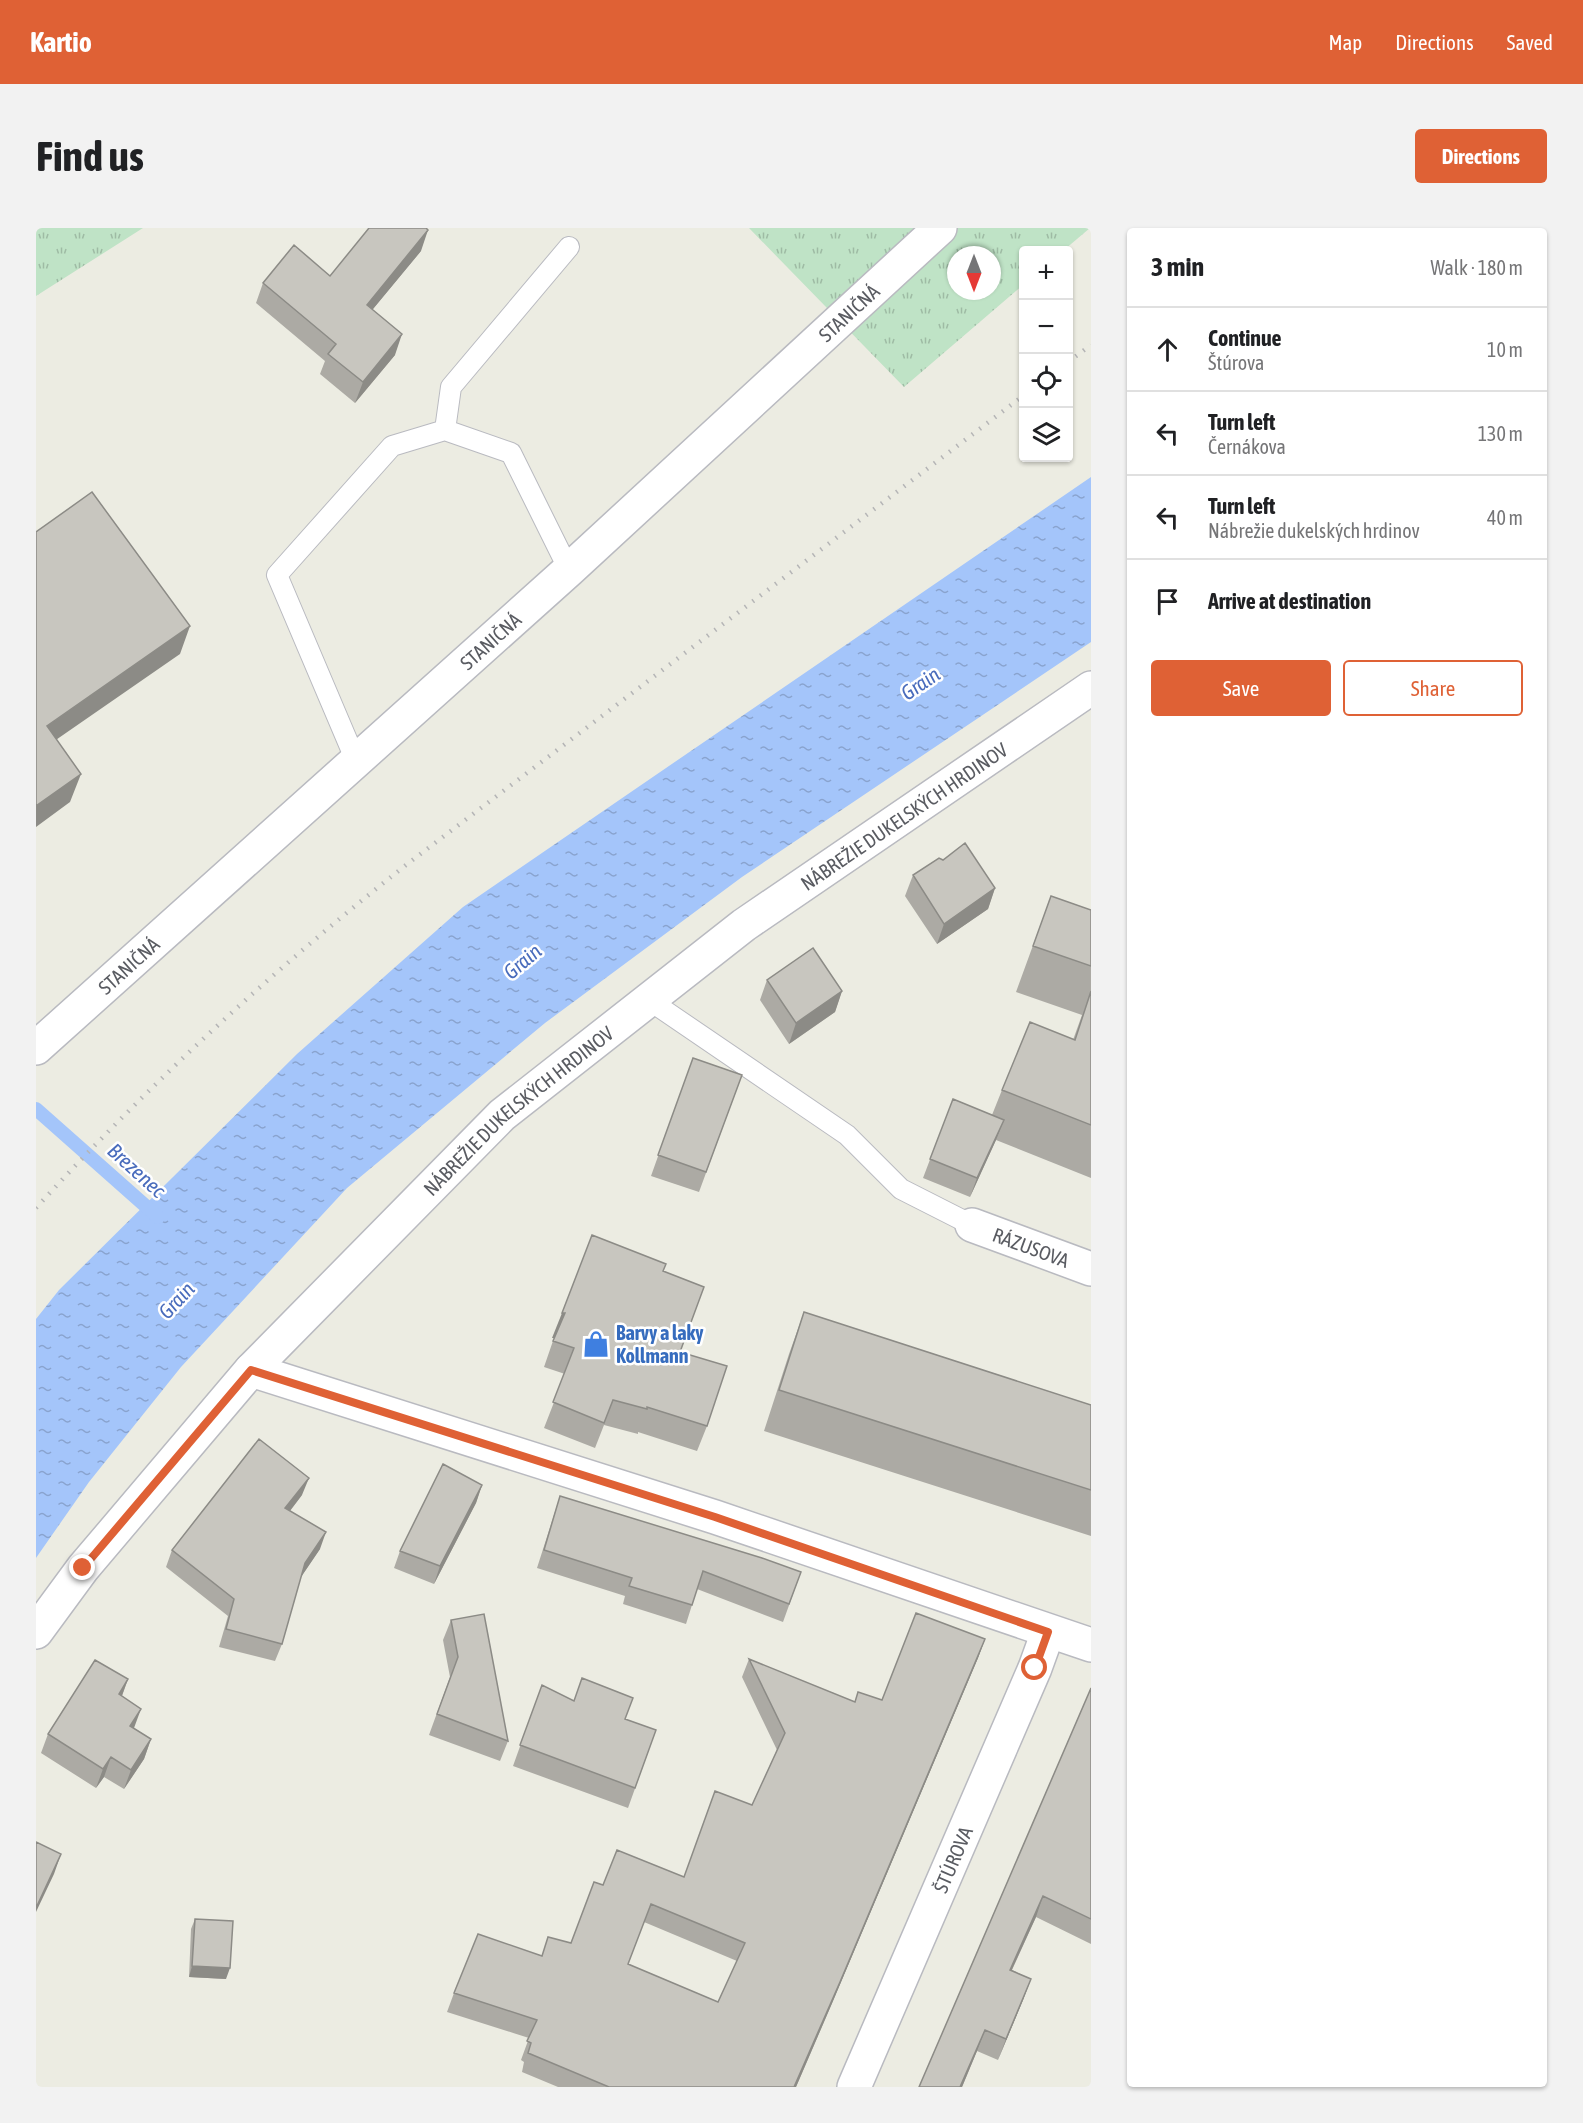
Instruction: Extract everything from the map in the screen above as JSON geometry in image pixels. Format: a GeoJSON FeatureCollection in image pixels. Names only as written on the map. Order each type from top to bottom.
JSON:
{"type":"FeatureCollection","features":[{"type":"Feature","properties":{"kind":"street","name":"STANIČNÁ"},"geometry":{"type":"LineString","coordinates":[[48,1038],[569,570],[940,228]]}},
{"type":"Feature","properties":{"kind":"street","name":"NÁBREŽIE DUKELSKÝCH HRDINOV"},"geometry":{"type":"LineString","coordinates":[[36,1632],[83,1568],[251,1370],[502,1115],[744,925],[1091,688]]}},
{"type":"Feature","properties":{"kind":"street","name":"RÁZUSOVA"},"geometry":{"type":"LineString","coordinates":[[972,1225],[1091,1269]]}},
{"type":"Feature","properties":{"kind":"street"},"geometry":{"type":"LineString","coordinates":[[251,1370],[715,1517],[1091,1645]]}},
{"type":"Feature","properties":{"kind":"street","name":"ŠTÚROVA"},"geometry":{"type":"LineString","coordinates":[[854,2087],[1035,1668],[1048,1632]]}},
{"type":"Feature","properties":{"kind":"lane"},"geometry":{"type":"LineString","coordinates":[[445,430],[451,387],[569,247]]}},
{"type":"Feature","properties":{"kind":"lane"},"geometry":{"type":"LineString","coordinates":[[356,761],[277,575],[393,446],[445,430],[511,453],[569,570]]}},
{"type":"Feature","properties":{"kind":"lane"},"geometry":{"type":"LineString","coordinates":[[649,1000],[847,1135],[901,1189],[972,1225]]}},
{"type":"Feature","properties":{"kind":"green space"},"geometry":{"type":"Polygon","coordinates":[[[36,228],[143,228],[36,296],[36,228]]]}},
{"type":"Feature","properties":{"kind":"green space"},"geometry":{"type":"Polygon","coordinates":[[[749,228],[1090,228],[1069,246],[1019,246],[1019,288],[904,387],[749,228]]]}},
{"type":"Feature","properties":{"kind":"water","name":"Grain"},"geometry":{"type":"Polygon","coordinates":[[[1091,477],[1091,642],[742,877],[545,1023],[347,1188],[181,1367],[89,1482],[36,1558],[36,1319],[59,1290],[297,1054],[463,907],[1091,477]]]}},
{"type":"Feature","properties":{"kind":"building"},"geometry":{"type":"Polygon","coordinates":[[[369,228],[426,228],[428,230],[367,305],[402,334],[363,382],[328,354],[336,344],[263,283],[294,245],[330,276],[369,228]]]}},
{"type":"Feature","properties":{"kind":"building"},"geometry":{"type":"Polygon","coordinates":[[[92,492],[190,626],[47,726],[81,774],[36,806],[36,532],[92,492]]]}},
{"type":"Feature","properties":{"kind":"building"},"geometry":{"type":"Polygon","coordinates":[[[965,843],[995,888],[944,924],[913,875],[939,858],[943,860],[965,843]]]}},
{"type":"Feature","properties":{"kind":"building"},"geometry":{"type":"Polygon","coordinates":[[[1051,896],[1091,910],[1091,966],[1033,946],[1051,896]]]}},
{"type":"Feature","properties":{"kind":"building"},"geometry":{"type":"Polygon","coordinates":[[[813,948],[842,991],[796,1023],[767,980],[813,948]]]}},
{"type":"Feature","properties":{"kind":"building"},"geometry":{"type":"Polygon","coordinates":[[[1091,991],[1091,1125],[1002,1090],[1030,1022],[1075,1040],[1091,991]]]}},
{"type":"Feature","properties":{"kind":"building"},"geometry":{"type":"Polygon","coordinates":[[[693,1058],[742,1075],[706,1172],[658,1155],[693,1058]]]}},
{"type":"Feature","properties":{"kind":"building"},"geometry":{"type":"Polygon","coordinates":[[[953,1099],[1004,1120],[977,1178],[930,1159],[953,1099]]]}},
{"type":"Feature","properties":{"kind":"building"},"geometry":{"type":"Polygon","coordinates":[[[592,1235],[666,1264],[663,1271],[704,1287],[680,1352],[727,1366],[707,1426],[647,1407],[647,1409],[613,1400],[604,1423],[553,1402],[574,1348],[553,1341],[592,1235]]]}},
{"type":"Feature","properties":{"kind":"building"},"geometry":{"type":"Polygon","coordinates":[[[804,1312],[1091,1405],[1091,1490],[779,1390],[804,1312]]]}},
{"type":"Feature","properties":{"kind":"building"},"geometry":{"type":"Polygon","coordinates":[[[259,1439],[309,1478],[285,1508],[326,1532],[305,1563],[282,1644],[226,1629],[234,1599],[172,1550],[259,1439]]]}},
{"type":"Feature","properties":{"kind":"building"},"geometry":{"type":"Polygon","coordinates":[[[443,1464],[482,1485],[440,1566],[400,1551],[443,1464]]]}},
{"type":"Feature","properties":{"kind":"building"},"geometry":{"type":"Polygon","coordinates":[[[560,1496],[801,1572],[789,1604],[703,1571],[692,1605],[629,1586],[632,1578],[544,1550],[560,1496]]]}},
{"type":"Feature","properties":{"kind":"building"},"geometry":{"type":"Polygon","coordinates":[[[916,1613],[985,1639],[794,2087],[609,2087],[528,2053],[531,2043],[527,2041],[537,2020],[454,1993],[478,1934],[542,1956],[548,1937],[571,1943],[594,1882],[603,1885],[617,1850],[684,1877],[715,1791],[752,1805],[785,1733],[749,1659],[855,1702],[858,1692],[882,1700],[916,1613]],[[651,1904],[628,1964],[718,2002],[745,1943],[651,1904]]]}},
{"type":"Feature","properties":{"kind":"building"},"geometry":{"type":"Polygon","coordinates":[[[484,1614],[508,1741],[437,1714],[458,1657],[451,1620],[484,1614]]]}},
{"type":"Feature","properties":{"kind":"building"},"geometry":{"type":"Polygon","coordinates":[[[95,1660],[128,1679],[119,1694],[141,1709],[130,1726],[151,1739],[131,1770],[111,1757],[103,1769],[48,1734],[95,1660]]]}},
{"type":"Feature","properties":{"kind":"building"},"geometry":{"type":"Polygon","coordinates":[[[582,1678],[633,1698],[625,1719],[656,1730],[635,1788],[520,1745],[542,1685],[574,1701],[582,1678]]]}},
{"type":"Feature","properties":{"kind":"building"},"geometry":{"type":"Polygon","coordinates":[[[1091,1688],[1091,1919],[1043,1896],[1010,1970],[1031,1979],[1006,2039],[985,2030],[960,2087],[919,2087],[1091,1688]]]}},
{"type":"Feature","properties":{"kind":"building"},"geometry":{"type":"Polygon","coordinates":[[[36,1842],[61,1854],[36,1908],[36,1842]]]}},
{"type":"Feature","properties":{"kind":"building"},"geometry":{"type":"Polygon","coordinates":[[[195,1919],[233,1921],[230,1968],[192,1966],[195,1919]]]}},
{"type":"Feature","properties":{"kind":"waterway","name":"Brezenec"},"geometry":{"type":"LineString","coordinates":[[36,1109],[158,1217]]}},
{"type":"Feature","properties":{"kind":"railway"},"geometry":{"type":"LineString","coordinates":[[1073,358],[1091,345]]}},
{"type":"Feature","properties":{"kind":"railway"},"geometry":{"type":"LineString","coordinates":[[36,1208],[168,1072],[308,945],[406,865],[1019,399]]}},
{"type":"Feature","properties":{"kind":"place","name":"Barvy a laky Kollmann"},"geometry":{"type":"Point","coordinates":[596,1344]}},
{"type":"Feature","properties":{"kind":"route"},"geometry":{"type":"LineString","coordinates":[[83,1568],[251,1370],[715,1517],[1048,1632],[1035,1668]]}}]}
